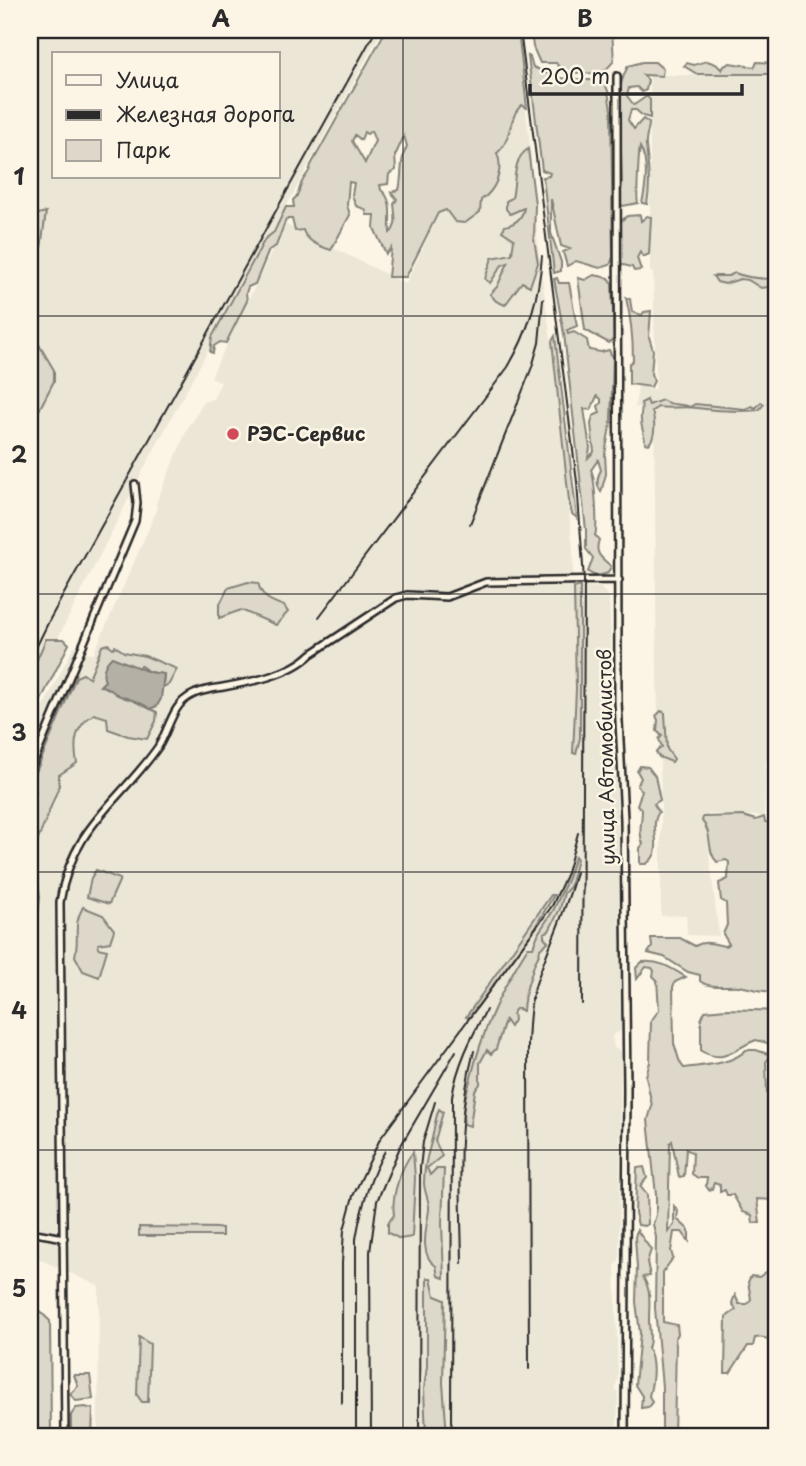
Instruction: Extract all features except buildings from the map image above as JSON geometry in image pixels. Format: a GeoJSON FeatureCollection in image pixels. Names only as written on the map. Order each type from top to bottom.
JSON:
{"type":"FeatureCollection","features":[{"type":"Feature","properties":{"kind":"street","name":"улица Автомобилистов"},"geometry":{"type":"LineString","coordinates":[[617,76],[618,701],[624,819],[627,1088],[625,1436]]}},
{"type":"Feature","properties":{"kind":"street"},"geometry":{"type":"LineString","coordinates":[[30,771],[135,521],[135,484]]}},
{"type":"Feature","properties":{"kind":"street"},"geometry":{"type":"LineString","coordinates":[[65,1436],[60,902],[71,859],[88,828],[155,751],[185,698],[200,691],[251,680],[302,663],[311,654],[397,598],[407,595],[447,597],[486,582],[619,580]]}},
{"type":"Feature","properties":{"kind":"street"},"geometry":{"type":"LineString","coordinates":[[30,1232],[64,1238]]}},
{"type":"Feature","properties":{"kind":"shaded area"},"geometry":{"type":"Polygon","coordinates":[[[30,30],[382,30],[142,472],[59,636],[30,708],[30,30]]]}},
{"type":"Feature","properties":{"kind":"shaded area"},"geometry":{"type":"Polygon","coordinates":[[[519,54],[539,257],[551,340],[573,549],[573,587],[600,587],[609,597],[612,744],[615,745],[619,858],[621,1031],[612,1035],[614,1048],[621,1051],[619,1260],[615,1265],[617,1436],[98,1436],[99,1286],[30,1255],[30,733],[74,646],[93,655],[157,510],[156,503],[190,423],[203,402],[213,399],[221,382],[211,377],[285,224],[406,284],[459,163],[519,54]]]}},
{"type":"Feature","properties":{"kind":"shaded area"},"geometry":{"type":"Polygon","coordinates":[[[650,75],[776,75],[776,760],[766,760],[764,816],[708,814],[706,827],[719,936],[687,935],[686,915],[661,916],[654,409],[635,407],[638,386],[655,389],[656,381],[653,272],[650,272],[650,75]]]}},
{"type":"Feature","properties":{"kind":"shaded area"},"geometry":{"type":"Polygon","coordinates":[[[112,657],[149,672],[164,674],[161,699],[157,706],[150,709],[100,686],[105,681],[104,671],[112,657]]]}},
{"type":"Feature","properties":{"kind":"green space"},"geometry":{"type":"Polygon","coordinates":[[[386,30],[518,30],[527,108],[522,105],[514,116],[505,142],[497,153],[499,173],[491,191],[481,200],[480,212],[465,223],[455,222],[446,210],[438,213],[406,277],[388,277],[391,248],[386,254],[374,228],[375,215],[367,215],[365,209],[356,206],[352,195],[354,183],[349,182],[347,205],[350,215],[331,250],[311,240],[303,230],[295,231],[292,219],[286,219],[276,246],[269,250],[255,284],[248,287],[247,301],[226,343],[220,342],[214,346],[213,353],[210,352],[212,337],[265,239],[274,232],[286,207],[294,207],[293,200],[386,30]],[[371,131],[367,134],[364,132],[361,140],[355,135],[352,141],[365,163],[375,141],[371,131]],[[404,136],[395,156],[396,170],[389,174],[388,184],[380,185],[388,199],[390,233],[395,223],[394,204],[397,199],[391,192],[399,190],[407,146],[404,136]]]}},
{"type":"Feature","properties":{"kind":"green space"},"geometry":{"type":"Polygon","coordinates":[[[531,30],[612,30],[614,61],[602,74],[563,72],[556,63],[540,63],[533,47],[531,30]]]}},
{"type":"Feature","properties":{"kind":"green space"},"geometry":{"type":"Polygon","coordinates":[[[528,56],[533,67],[558,78],[604,81],[608,91],[611,110],[613,257],[610,265],[600,268],[576,261],[567,266],[563,252],[570,249],[561,246],[551,199],[551,233],[561,262],[561,271],[554,273],[543,177],[549,176],[550,173],[542,170],[528,56]]]}},
{"type":"Feature","properties":{"kind":"green space"},"geometry":{"type":"Polygon","coordinates":[[[707,61],[722,70],[730,63],[754,67],[757,62],[776,63],[776,74],[697,74],[684,66],[687,63],[694,65],[707,61]]]}},
{"type":"Feature","properties":{"kind":"green space"},"geometry":{"type":"Polygon","coordinates":[[[655,62],[663,69],[662,76],[643,75],[648,80],[646,90],[642,92],[637,87],[629,88],[627,96],[634,105],[647,96],[650,100],[650,118],[631,110],[628,120],[634,129],[643,119],[649,123],[646,143],[648,197],[647,204],[642,203],[646,167],[640,147],[638,203],[623,206],[618,201],[622,186],[620,90],[628,66],[655,62]]]}},
{"type":"Feature","properties":{"kind":"green space"},"geometry":{"type":"Polygon","coordinates":[[[528,149],[535,204],[534,239],[538,263],[530,286],[522,282],[505,305],[490,294],[497,287],[508,263],[502,265],[490,283],[485,279],[492,258],[512,254],[514,239],[502,231],[505,226],[518,220],[524,208],[510,214],[506,209],[506,201],[512,198],[519,159],[528,149]]]}},
{"type":"Feature","properties":{"kind":"green space"},"geometry":{"type":"Polygon","coordinates":[[[46,212],[41,248],[31,252],[31,214],[46,212]]]}},
{"type":"Feature","properties":{"kind":"green space"},"geometry":{"type":"Polygon","coordinates":[[[640,215],[641,221],[647,216],[651,217],[649,254],[643,257],[640,252],[637,258],[641,270],[634,271],[632,267],[619,264],[620,222],[627,216],[640,215]]]}},
{"type":"Feature","properties":{"kind":"green space"},"geometry":{"type":"Polygon","coordinates":[[[735,273],[776,279],[776,286],[761,288],[748,280],[740,279],[725,284],[717,282],[713,276],[735,273]]]}},
{"type":"Feature","properties":{"kind":"green space"},"geometry":{"type":"Polygon","coordinates":[[[594,275],[609,278],[612,284],[614,339],[609,343],[585,330],[578,278],[585,280],[594,275]]]}},
{"type":"Feature","properties":{"kind":"green space"},"geometry":{"type":"Polygon","coordinates":[[[557,278],[559,283],[569,283],[577,326],[567,330],[568,334],[574,332],[587,340],[589,350],[609,350],[613,359],[611,421],[605,454],[606,474],[601,492],[598,484],[601,470],[598,460],[591,470],[596,502],[595,535],[599,540],[598,552],[611,566],[608,573],[600,575],[588,572],[593,558],[586,549],[564,334],[554,279],[557,278]],[[597,396],[591,410],[584,409],[590,448],[588,458],[594,452],[591,424],[593,416],[600,413],[598,406],[601,399],[597,396]]]}},
{"type":"Feature","properties":{"kind":"green space"},"geometry":{"type":"Polygon","coordinates":[[[626,298],[630,299],[632,312],[642,315],[651,311],[649,337],[653,350],[651,374],[654,381],[651,387],[629,384],[629,364],[633,360],[633,352],[626,298]]]}},
{"type":"Feature","properties":{"kind":"green space"},"geometry":{"type":"Polygon","coordinates":[[[555,336],[577,518],[572,514],[569,501],[552,341],[555,336]]]}},
{"type":"Feature","properties":{"kind":"green space"},"geometry":{"type":"Polygon","coordinates":[[[38,343],[54,370],[54,381],[39,410],[32,414],[38,343]]]}},
{"type":"Feature","properties":{"kind":"green space"},"geometry":{"type":"Polygon","coordinates":[[[647,400],[649,405],[662,400],[690,407],[695,404],[745,409],[752,406],[756,408],[761,402],[764,404],[759,410],[743,411],[658,407],[652,411],[654,428],[649,444],[645,443],[641,418],[641,403],[647,400]]]}},
{"type":"Feature","properties":{"kind":"green space"},"geometry":{"type":"Polygon","coordinates":[[[248,582],[258,583],[264,596],[284,606],[288,612],[276,625],[241,610],[219,618],[219,606],[228,588],[248,582]]]}},
{"type":"Feature","properties":{"kind":"green space"},"geometry":{"type":"Polygon","coordinates":[[[580,586],[580,738],[576,754],[573,753],[576,689],[574,588],[580,586]]]}},
{"type":"Feature","properties":{"kind":"green space"},"geometry":{"type":"Polygon","coordinates":[[[46,639],[64,639],[69,644],[30,722],[30,675],[46,639]]]}},
{"type":"Feature","properties":{"kind":"green space"},"geometry":{"type":"Polygon","coordinates":[[[108,644],[177,669],[169,684],[163,687],[164,674],[149,672],[141,666],[101,685],[157,712],[156,721],[147,739],[108,729],[107,718],[94,714],[79,729],[75,748],[77,763],[59,775],[59,786],[36,845],[40,897],[30,989],[30,806],[36,791],[30,786],[76,677],[83,674],[89,678],[102,646],[108,644]]]}},
{"type":"Feature","properties":{"kind":"green space"},"geometry":{"type":"Polygon","coordinates":[[[661,711],[665,713],[667,749],[674,759],[672,762],[659,757],[656,752],[662,747],[656,716],[661,711]]]}},
{"type":"Feature","properties":{"kind":"green space"},"geometry":{"type":"Polygon","coordinates":[[[640,766],[648,767],[655,776],[660,800],[654,804],[659,812],[655,825],[655,853],[646,864],[640,864],[640,848],[643,844],[640,831],[642,809],[637,805],[642,790],[637,786],[641,778],[637,771],[640,766]]]}},
{"type":"Feature","properties":{"kind":"green space"},"geometry":{"type":"Polygon","coordinates":[[[776,805],[776,983],[771,984],[776,986],[776,1005],[773,1003],[772,992],[739,986],[709,985],[700,981],[700,975],[688,972],[664,957],[648,953],[652,947],[651,938],[680,938],[695,946],[706,943],[725,946],[729,944],[723,934],[727,925],[726,903],[721,900],[719,883],[728,879],[729,862],[717,862],[714,858],[703,817],[743,816],[756,820],[764,817],[765,822],[771,823],[775,819],[771,808],[776,805]]]}},
{"type":"Feature","properties":{"kind":"green space"},"geometry":{"type":"Polygon","coordinates":[[[575,856],[577,859],[570,887],[564,893],[560,909],[549,931],[544,933],[548,942],[540,949],[525,993],[523,1011],[517,1008],[513,1012],[514,1020],[510,1027],[505,1020],[496,1049],[491,1054],[487,1050],[480,1063],[480,1084],[475,1091],[470,1126],[464,1124],[466,1097],[480,1045],[493,1012],[528,947],[533,947],[553,911],[575,856]]]}},
{"type":"Feature","properties":{"kind":"green space"},"geometry":{"type":"Polygon","coordinates":[[[96,870],[120,879],[109,904],[87,897],[91,878],[96,870]]]}},
{"type":"Feature","properties":{"kind":"green space"},"geometry":{"type":"Polygon","coordinates":[[[551,895],[554,895],[531,934],[469,1018],[466,1017],[551,895]]]}},
{"type":"Feature","properties":{"kind":"green space"},"geometry":{"type":"Polygon","coordinates":[[[83,907],[103,915],[114,930],[110,942],[98,944],[98,948],[107,950],[99,977],[83,971],[75,956],[77,925],[83,907]]]}},
{"type":"Feature","properties":{"kind":"green space"},"geometry":{"type":"Polygon","coordinates":[[[642,962],[660,963],[686,977],[675,982],[673,987],[674,1044],[684,1068],[733,1059],[746,1050],[771,1055],[766,1062],[767,1093],[776,1100],[776,1204],[774,1200],[757,1199],[760,1223],[753,1223],[752,1215],[743,1212],[733,1195],[727,1195],[725,1190],[720,1192],[720,1185],[714,1183],[709,1190],[706,1186],[707,1178],[698,1178],[692,1174],[693,1153],[686,1149],[684,1176],[679,1177],[672,1141],[670,1143],[668,1232],[674,1225],[674,1206],[678,1211],[677,1219],[689,1230],[689,1241],[682,1232],[674,1232],[671,1251],[673,1258],[663,1272],[663,1322],[677,1325],[678,1334],[675,1339],[674,1436],[662,1436],[662,1387],[655,1308],[656,1237],[653,1224],[656,1195],[648,1120],[652,1106],[646,1076],[650,1062],[651,1021],[659,1010],[657,980],[653,976],[652,968],[646,967],[637,979],[636,968],[642,962]]]}},
{"type":"Feature","properties":{"kind":"green space"},"geometry":{"type":"Polygon","coordinates":[[[705,1011],[776,1011],[776,1041],[771,1044],[756,1040],[724,1056],[701,1051],[701,1020],[705,1011]]]}},
{"type":"Feature","properties":{"kind":"green space"},"geometry":{"type":"Polygon","coordinates":[[[439,1109],[443,1112],[435,1141],[442,1156],[427,1168],[430,1175],[436,1169],[444,1169],[444,1278],[438,1276],[436,1266],[430,1261],[425,1248],[429,1207],[424,1186],[425,1169],[439,1109]]]}},
{"type":"Feature","properties":{"kind":"green space"},"geometry":{"type":"Polygon","coordinates":[[[413,1152],[415,1178],[412,1237],[400,1239],[388,1233],[388,1223],[394,1215],[398,1182],[413,1152]]]}},
{"type":"Feature","properties":{"kind":"green space"},"geometry":{"type":"Polygon","coordinates":[[[644,1167],[647,1178],[640,1186],[647,1195],[648,1224],[645,1226],[638,1225],[635,1213],[637,1168],[644,1167]]]}},
{"type":"Feature","properties":{"kind":"green space"},"geometry":{"type":"Polygon","coordinates":[[[139,1227],[222,1228],[222,1236],[139,1236],[139,1227]]]}},
{"type":"Feature","properties":{"kind":"green space"},"geometry":{"type":"Polygon","coordinates":[[[637,1230],[651,1250],[647,1262],[650,1276],[643,1277],[649,1298],[648,1348],[653,1372],[649,1396],[652,1402],[648,1407],[641,1408],[642,1396],[635,1385],[640,1333],[636,1302],[637,1230]]]}},
{"type":"Feature","properties":{"kind":"green space"},"geometry":{"type":"Polygon","coordinates":[[[776,1265],[776,1355],[775,1351],[770,1350],[772,1344],[769,1340],[755,1338],[753,1346],[748,1346],[730,1373],[725,1373],[726,1317],[736,1310],[732,1303],[735,1295],[739,1304],[747,1304],[751,1299],[748,1282],[751,1276],[759,1277],[776,1265]]]}},
{"type":"Feature","properties":{"kind":"green space"},"geometry":{"type":"Polygon","coordinates":[[[427,1278],[431,1278],[435,1296],[445,1300],[443,1383],[447,1436],[426,1436],[424,1389],[427,1366],[427,1278]]]}},
{"type":"Feature","properties":{"kind":"green space"},"geometry":{"type":"Polygon","coordinates":[[[30,1302],[50,1321],[51,1436],[30,1436],[30,1302]]]}},
{"type":"Feature","properties":{"kind":"green space"},"geometry":{"type":"Polygon","coordinates":[[[139,1337],[150,1344],[148,1402],[142,1402],[137,1395],[139,1337]]]}},
{"type":"Feature","properties":{"kind":"green space"},"geometry":{"type":"Polygon","coordinates":[[[74,1375],[90,1375],[93,1399],[76,1401],[70,1394],[78,1386],[74,1375]]]}},
{"type":"Feature","properties":{"kind":"green space"},"geometry":{"type":"Polygon","coordinates":[[[76,1408],[93,1409],[92,1436],[71,1436],[71,1415],[76,1408]]]}},
{"type":"Feature","properties":{"kind":"railway"},"geometry":{"type":"LineString","coordinates":[[30,660],[50,619],[376,30]]}},
{"type":"Feature","properties":{"kind":"railway"},"geometry":{"type":"LineString","coordinates":[[520,30],[577,482],[584,580],[582,1004]]}},
{"type":"Feature","properties":{"kind":"railway"},"geometry":{"type":"LineString","coordinates":[[319,617],[508,367],[532,313],[542,256]]}},
{"type":"Feature","properties":{"kind":"railway"},"geometry":{"type":"LineString","coordinates":[[470,524],[532,367],[539,343],[543,299]]}},
{"type":"Feature","properties":{"kind":"railway"},"geometry":{"type":"LineString","coordinates":[[342,1403],[342,1263],[344,1230],[353,1196],[380,1139],[552,906],[567,873],[578,833]]}},
{"type":"Feature","properties":{"kind":"railway"},"geometry":{"type":"LineString","coordinates":[[529,1369],[528,1044],[531,1003],[576,872]]}},
{"type":"Feature","properties":{"kind":"railway"},"geometry":{"type":"LineString","coordinates":[[453,1436],[452,1097],[461,1063],[486,1010]]}},
{"type":"Feature","properties":{"kind":"railway"},"geometry":{"type":"LineString","coordinates":[[371,1436],[370,1252],[377,1201],[400,1147],[456,1051]]}},
{"type":"Feature","properties":{"kind":"railway"},"geometry":{"type":"LineString","coordinates":[[462,1263],[462,1130],[474,1051]]}},
{"type":"Feature","properties":{"kind":"railway"},"geometry":{"type":"LineString","coordinates":[[419,1436],[420,1168],[423,1142],[435,1102]]}},
{"type":"Feature","properties":{"kind":"railway"},"geometry":{"type":"LineString","coordinates":[[356,1436],[356,1239],[366,1194],[385,1151]]}},
{"type":"Feature","properties":{"kind":"place","name":"РЭС-Сервис"},"geometry":{"type":"Point","coordinates":[233,434]}}]}
